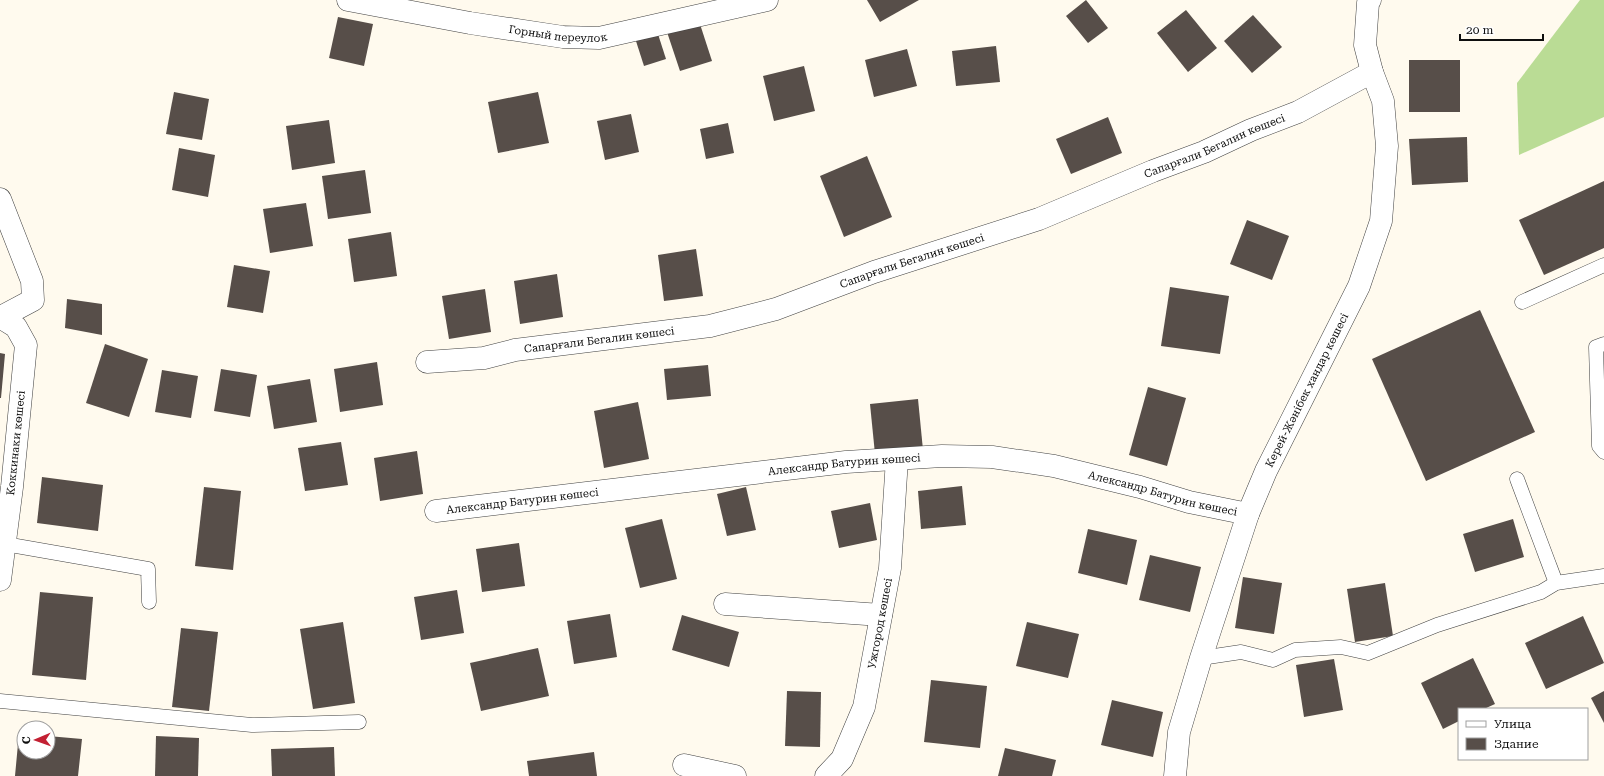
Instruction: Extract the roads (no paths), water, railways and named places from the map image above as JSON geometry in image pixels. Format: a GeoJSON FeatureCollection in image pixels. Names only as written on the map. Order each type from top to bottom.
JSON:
{"type":"FeatureCollection","features":[{"type":"Feature","properties":{"kind":"street","name":"Горный переулок"},"geometry":{"type":"LineString","coordinates":[[348,0],[470,23],[563,37],[599,38],[767,0]]}},
{"type":"Feature","properties":{"kind":"street","name":"Керей-Жәнібек хандар көшесі"},"geometry":{"type":"LineString","coordinates":[[1175,776],[1179,732],[1201,658],[1248,514],[1266,471],[1359,286],[1381,221],[1387,146],[1382,101],[1365,45],[1368,3],[1370,0]]}},
{"type":"Feature","properties":{"kind":"street","name":"Сапарғали Бегалин көшесі"},"geometry":{"type":"LineString","coordinates":[[427,362],[484,358],[515,350],[710,326],[776,309],[874,272],[1039,219],[1152,171],[1204,152],[1251,130],[1298,112],[1372,72]]}},
{"type":"Feature","properties":{"kind":"street"},"geometry":{"type":"LineString","coordinates":[[0,199],[32,281],[33,300],[0,317]]}},
{"type":"Feature","properties":{"kind":"street","name":"Коккинаки көшесі"},"geometry":{"type":"LineString","coordinates":[[0,317],[16,327],[26,345],[12,487],[0,580]]}},
{"type":"Feature","properties":{"kind":"street","name":"Александр Батурин көшесі"},"geometry":{"type":"LineString","coordinates":[[436,511],[831,463],[942,456],[992,457],[1054,466],[1140,487],[1189,502],[1248,514]]}},
{"type":"Feature","properties":{"kind":"street","name":"Ужгород көшесі"},"geometry":{"type":"LineString","coordinates":[[826,776],[842,759],[864,707],[890,568],[897,459]]}},
{"type":"Feature","properties":{"kind":"street"},"geometry":{"type":"LineString","coordinates":[[725,604],[881,615]]}},
{"type":"Feature","properties":{"kind":"street"},"geometry":{"type":"LineString","coordinates":[[684,765],[734,776]]}},
{"type":"Feature","properties":{"kind":"lane"},"geometry":{"type":"LineString","coordinates":[[1522,302],[1604,265]]}},
{"type":"Feature","properties":{"kind":"lane"},"geometry":{"type":"LineString","coordinates":[[1604,344],[1596,347],[1599,446],[1604,452]]}},
{"type":"Feature","properties":{"kind":"lane"},"geometry":{"type":"LineString","coordinates":[[1517,479],[1556,583]]}},
{"type":"Feature","properties":{"kind":"lane"},"geometry":{"type":"LineString","coordinates":[[5,544],[148,569],[149,602]]}},
{"type":"Feature","properties":{"kind":"lane"},"geometry":{"type":"LineString","coordinates":[[1201,658],[1241,652],[1273,660],[1295,650],[1341,647],[1368,653],[1437,625],[1541,592],[1556,583],[1604,576]]}},
{"type":"Feature","properties":{"kind":"lane"},"geometry":{"type":"LineString","coordinates":[[0,701],[252,725],[359,722]]}}]}
